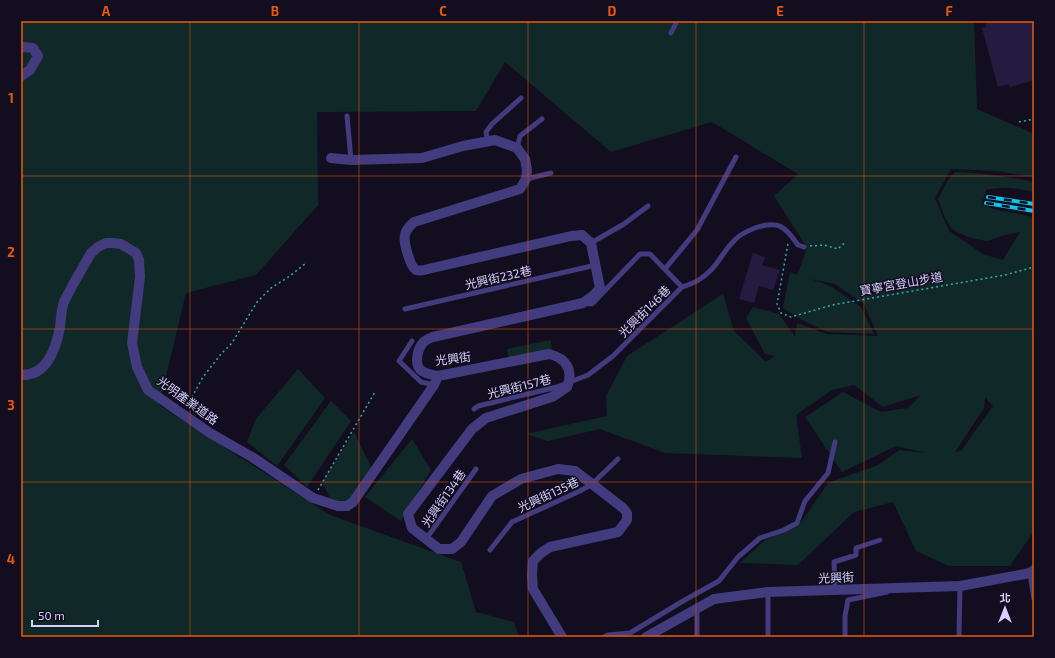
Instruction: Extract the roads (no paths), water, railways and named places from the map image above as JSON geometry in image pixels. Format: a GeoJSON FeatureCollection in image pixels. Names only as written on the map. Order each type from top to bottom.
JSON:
{"type":"FeatureCollection","features":[{"type":"Feature","properties":{"kind":"street"},"geometry":{"type":"LineString","coordinates":[[21,48],[33,48],[38,56],[30,70],[21,76]]}},
{"type":"Feature","properties":{"kind":"street"},"geometry":{"type":"LineString","coordinates":[[331,158],[350,160],[422,158],[463,146],[495,140],[517,148],[525,159],[527,170],[526,179],[520,189],[414,222],[407,228],[404,241],[415,269],[428,269],[571,236],[582,235],[591,243]]}},
{"type":"Feature","properties":{"kind":"street","name":"光明產業道路"},"geometry":{"type":"LineString","coordinates":[[21,375],[34,374],[43,369],[53,352],[64,304],[91,253],[106,243],[121,244],[136,253],[139,260],[140,277],[132,344],[137,367],[148,390],[210,433],[252,457],[313,498],[338,506],[347,506],[353,502],[436,380]]}},
{"type":"Feature","properties":{"kind":"street","name":"光興街"},"geometry":{"type":"LineString","coordinates":[[569,383],[570,372],[565,361],[558,356],[549,354],[436,380],[422,372],[418,367],[416,359],[422,344],[426,340],[433,337],[583,303],[594,295],[600,288],[591,243]]}},
{"type":"Feature","properties":{"kind":"street"},"geometry":{"type":"LineString","coordinates":[[562,637],[533,589],[533,561],[550,547],[618,532],[627,520],[627,513],[611,498],[575,471],[558,469],[521,479],[492,496],[461,542],[452,549],[439,550],[412,528],[408,514],[472,428],[486,418],[552,397],[567,388],[569,383]]}},
{"type":"Feature","properties":{"kind":"street","name":"光興街"},"geometry":{"type":"LineString","coordinates":[[646,637],[697,610],[714,599],[768,592],[960,586],[1032,572]]}},
{"type":"Feature","properties":{"kind":"lane"},"geometry":{"type":"LineString","coordinates":[[671,33],[676,21]]}},
{"type":"Feature","properties":{"kind":"lane"},"geometry":{"type":"LineString","coordinates":[[488,141],[486,132],[492,124],[521,98]]}},
{"type":"Feature","properties":{"kind":"lane"},"geometry":{"type":"LineString","coordinates":[[346,116],[350,160]]}},
{"type":"Feature","properties":{"kind":"lane"},"geometry":{"type":"LineString","coordinates":[[517,148],[520,136],[542,119]]}},
{"type":"Feature","properties":{"kind":"lane"},"geometry":{"type":"LineString","coordinates":[[665,269],[696,230],[736,157]]}},
{"type":"Feature","properties":{"kind":"lane"},"geometry":{"type":"LineString","coordinates":[[526,179],[551,173]]}},
{"type":"Feature","properties":{"kind":"lane"},"geometry":{"type":"LineString","coordinates":[[591,243],[624,224],[648,206]]}},
{"type":"Feature","properties":{"kind":"lane"},"geometry":{"type":"LineString","coordinates":[[682,286],[698,282],[712,269],[733,241],[746,232],[771,224],[777,225],[790,233],[798,245],[804,247]]}},
{"type":"Feature","properties":{"kind":"lane","name":"光興街146巷"},"geometry":{"type":"LineString","coordinates":[[569,383],[588,375],[613,356],[682,286],[650,254],[640,254],[592,304],[583,303]]}},
{"type":"Feature","properties":{"kind":"lane","name":"光興街232巷"},"geometry":{"type":"LineString","coordinates":[[405,309],[596,265]]}},
{"type":"Feature","properties":{"kind":"lane"},"geometry":{"type":"LineString","coordinates":[[412,341],[399,361],[421,382],[436,380]]}},
{"type":"Feature","properties":{"kind":"lane","name":"光興街157巷"},"geometry":{"type":"LineString","coordinates":[[474,409],[478,406],[557,388],[569,383]]}},
{"type":"Feature","properties":{"kind":"lane"},"geometry":{"type":"LineString","coordinates":[[604,637],[608,635],[630,633],[719,581],[738,557],[760,538],[784,530],[797,523],[805,501],[828,473],[835,442]]}},
{"type":"Feature","properties":{"kind":"lane","name":"光興街135巷"},"geometry":{"type":"LineString","coordinates":[[490,550],[512,522],[592,484],[618,459]]}},
{"type":"Feature","properties":{"kind":"lane","name":"光興街134巷"},"geometry":{"type":"LineString","coordinates":[[426,539],[476,469]]}},
{"type":"Feature","properties":{"kind":"lane"},"geometry":{"type":"LineString","coordinates":[[835,589],[834,562],[856,555],[856,548],[880,540]]}},
{"type":"Feature","properties":{"kind":"lane"},"geometry":{"type":"LineString","coordinates":[[1032,572],[1034,599]]}},
{"type":"Feature","properties":{"kind":"lane"},"geometry":{"type":"LineString","coordinates":[[959,637],[960,586]]}},
{"type":"Feature","properties":{"kind":"lane"},"geometry":{"type":"LineString","coordinates":[[845,637],[845,616],[848,600],[906,588]]}},
{"type":"Feature","properties":{"kind":"lane"},"geometry":{"type":"LineString","coordinates":[[768,592],[768,637]]}},
{"type":"Feature","properties":{"kind":"lane"},"geometry":{"type":"LineString","coordinates":[[697,610],[697,637]]}},
{"type":"Feature","properties":{"kind":"railway"},"geometry":{"type":"LineString","coordinates":[[988,197],[1034,204]]}},
{"type":"Feature","properties":{"kind":"railway"},"geometry":{"type":"LineString","coordinates":[[986,203],[1034,211]]}}]}
